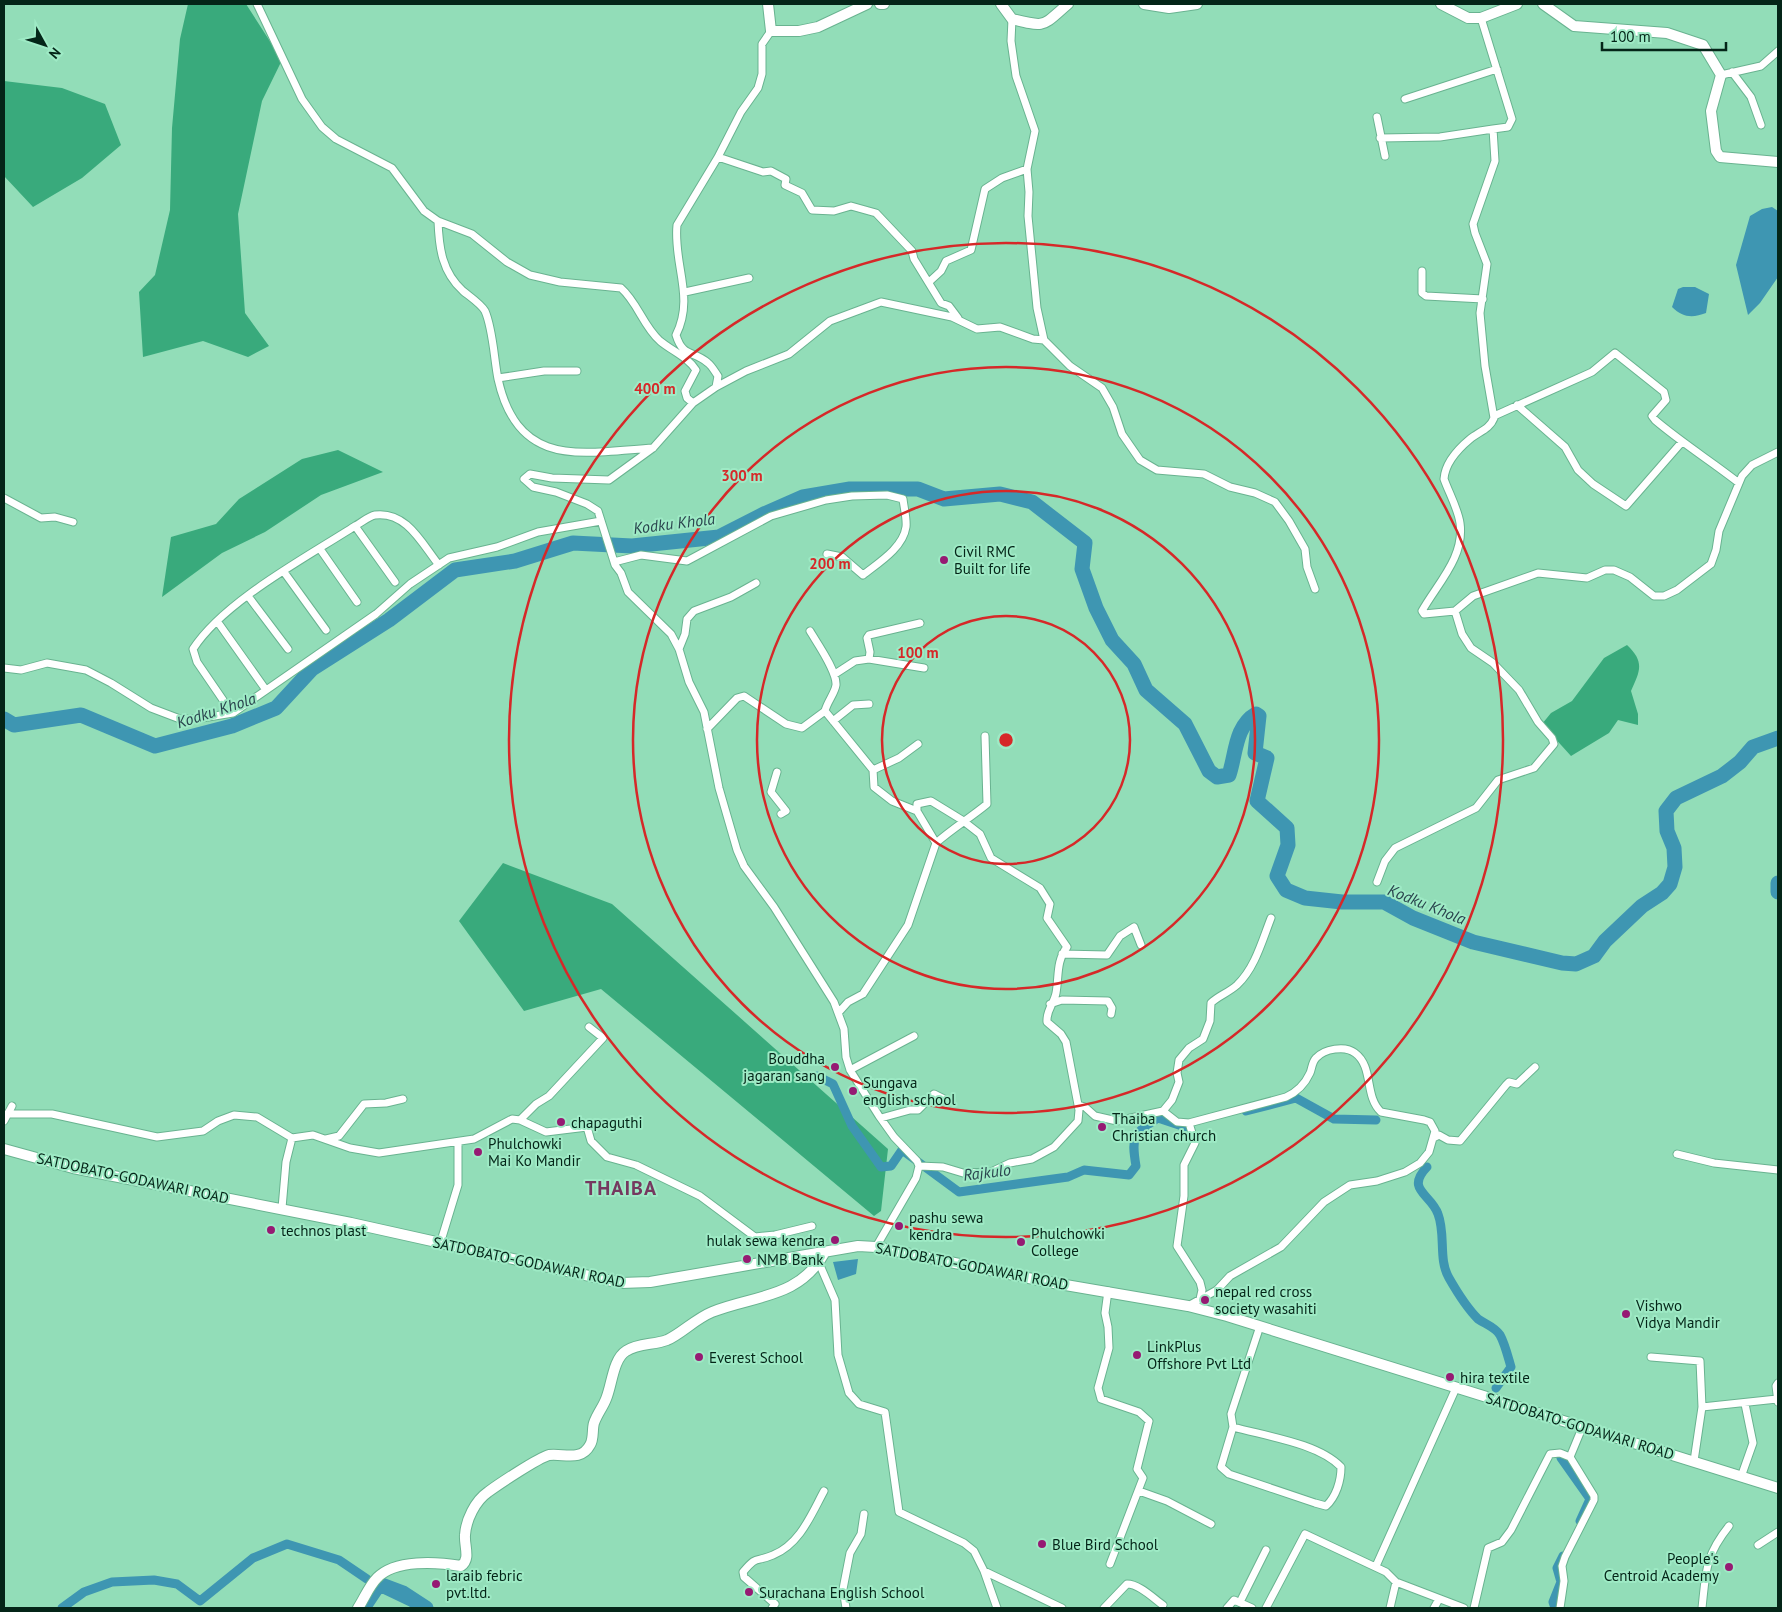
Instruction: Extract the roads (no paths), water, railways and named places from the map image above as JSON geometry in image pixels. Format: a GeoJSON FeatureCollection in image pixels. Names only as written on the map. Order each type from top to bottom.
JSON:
{"type":"FeatureCollection","features":[{"type":"Feature","properties":{"kind":"street"},"geometry":{"type":"LineString","coordinates":[[258,4],[302,99],[322,127],[336,139],[392,168],[424,210],[438,221],[472,234],[507,262],[530,275],[560,282],[622,288],[628,294],[649,330],[660,341],[692,363],[696,370],[685,391],[687,398],[693,403]]}},
{"type":"Feature","properties":{"kind":"street"},"geometry":{"type":"LineString","coordinates":[[716,387],[718,376],[708,362],[690,355],[680,347],[676,335],[682,323],[685,292],[676,238],[678,225],[718,157],[741,112],[758,88],[762,74],[762,44],[771,31],[768,4]]}},
{"type":"Feature","properties":{"kind":"street"},"geometry":{"type":"LineString","coordinates":[[771,31],[799,31],[818,27],[866,4]]}},
{"type":"Feature","properties":{"kind":"street"},"geometry":{"type":"LineString","coordinates":[[1001,4],[1012,18],[1036,25],[1043,25],[1068,4]]}},
{"type":"Feature","properties":{"kind":"street"},"geometry":{"type":"LineString","coordinates":[[1144,4],[1169,8],[1197,4]]}},
{"type":"Feature","properties":{"kind":"street"},"geometry":{"type":"LineString","coordinates":[[1441,4],[1468,18],[1481,18],[1517,4]]}},
{"type":"Feature","properties":{"kind":"street"},"geometry":{"type":"LineString","coordinates":[[1549,5],[1574,26],[1667,32],[1703,45],[1721,74],[1711,111],[1716,151],[1720,157],[1778,162]]}},
{"type":"Feature","properties":{"kind":"street"},"geometry":{"type":"LineString","coordinates":[[1012,18],[1011,41],[1016,76],[1035,131],[1027,169],[1029,192],[1028,216],[1036,308],[1044,340],[1070,366],[1102,388],[1113,407],[1122,434],[1140,460],[1157,470],[1204,474],[1230,487],[1255,493],[1275,502],[1289,521],[1305,549],[1306,568],[1315,589]]}},
{"type":"Feature","properties":{"kind":"street"},"geometry":{"type":"LineString","coordinates":[[1380,138],[1440,137],[1508,127],[1512,119],[1481,18]]}},
{"type":"Feature","properties":{"kind":"street"},"geometry":{"type":"LineString","coordinates":[[1721,74],[1761,66],[1778,51]]}},
{"type":"Feature","properties":{"kind":"street"},"geometry":{"type":"LineString","coordinates":[[1405,99],[1497,69]]}},
{"type":"Feature","properties":{"kind":"street"},"geometry":{"type":"LineString","coordinates":[[1732,72],[1751,97],[1761,125]]}},
{"type":"Feature","properties":{"kind":"street"},"geometry":{"type":"LineString","coordinates":[[1377,117],[1385,156]]}},
{"type":"Feature","properties":{"kind":"street"},"geometry":{"type":"LineString","coordinates":[[1493,129],[1495,161],[1474,220],[1475,233],[1487,264],[1480,313],[1485,366],[1494,416],[1490,426],[1470,439],[1459,450],[1444,472],[1444,479],[1460,522],[1460,533],[1456,556],[1422,611],[1424,614],[1455,611],[1473,596],[1538,573],[1587,578],[1605,570],[1614,570],[1630,577],[1654,596],[1664,596],[1677,590],[1711,564],[1716,550],[1719,530],[1742,476],[1752,465],[1778,452]]}},
{"type":"Feature","properties":{"kind":"street"},"geometry":{"type":"LineString","coordinates":[[718,157],[763,172],[771,171],[786,179],[785,185],[802,194],[812,210],[834,211],[851,206],[876,214],[912,251],[914,259],[941,303],[949,306],[960,320]]}},
{"type":"Feature","properties":{"kind":"street"},"geometry":{"type":"LineString","coordinates":[[929,282],[941,270],[946,261],[970,250],[985,189],[1002,178],[1027,169]]}},
{"type":"Feature","properties":{"kind":"street"},"geometry":{"type":"LineString","coordinates":[[438,221],[439,245],[446,270],[458,287],[484,310],[505,407],[522,428],[542,446],[574,454],[654,448]]}},
{"type":"Feature","properties":{"kind":"street"},"geometry":{"type":"LineString","coordinates":[[1422,272],[1422,293],[1426,296],[1483,299]]}},
{"type":"Feature","properties":{"kind":"street"},"geometry":{"type":"LineString","coordinates":[[685,292],[749,278]]}},
{"type":"Feature","properties":{"kind":"street"},"geometry":{"type":"LineString","coordinates":[[876,1247],[903,1201],[919,1166],[917,1161],[894,1137],[850,1070],[839,1012],[774,907],[744,866],[737,850],[719,788],[704,712],[689,682],[679,649],[671,634],[628,592],[611,554],[598,511],[587,504],[534,487],[524,479],[530,474],[552,478],[609,480],[654,448],[677,418],[693,403],[716,387],[789,354],[830,321],[881,302],[952,317],[976,329],[1000,327],[1034,340],[1044,340]]}},
{"type":"Feature","properties":{"kind":"street"},"geometry":{"type":"LineString","coordinates":[[1494,416],[1592,372],[1615,353],[1664,392],[1666,400],[1652,418],[1681,443],[1709,460],[1739,483]]}},
{"type":"Feature","properties":{"kind":"street"},"geometry":{"type":"LineString","coordinates":[[498,378],[544,371],[577,371]]}},
{"type":"Feature","properties":{"kind":"street"},"geometry":{"type":"LineString","coordinates":[[1517,405],[1565,448],[1578,470],[1593,484],[1626,506],[1681,443]]}},
{"type":"Feature","properties":{"kind":"street"},"geometry":{"type":"LineString","coordinates":[[614,562],[641,555],[687,561],[771,516],[826,500],[852,496],[887,495],[903,499],[906,528],[900,541],[892,551],[863,575],[842,557],[827,554]]}},
{"type":"Feature","properties":{"kind":"street"},"geometry":{"type":"LineString","coordinates":[[4,498],[41,518],[55,517],[72,522]]}},
{"type":"Feature","properties":{"kind":"street"},"geometry":{"type":"LineString","coordinates":[[223,700],[197,662],[193,649],[202,635],[248,596],[355,526],[374,515],[392,516],[407,524],[438,565]]}},
{"type":"Feature","properties":{"kind":"street"},"geometry":{"type":"LineString","coordinates":[[4,668],[21,670],[47,664],[86,670],[151,708],[180,719],[196,719],[233,713],[376,614],[410,584],[449,558],[497,547],[538,532],[601,521]]}},
{"type":"Feature","properties":{"kind":"street"},"geometry":{"type":"LineString","coordinates":[[355,526],[395,582]]}},
{"type":"Feature","properties":{"kind":"street"},"geometry":{"type":"LineString","coordinates":[[320,549],[357,602]]}},
{"type":"Feature","properties":{"kind":"street"},"geometry":{"type":"LineString","coordinates":[[284,572],[326,630]]}},
{"type":"Feature","properties":{"kind":"street"},"geometry":{"type":"LineString","coordinates":[[679,649],[688,619],[694,611],[732,598],[756,582]]}},
{"type":"Feature","properties":{"kind":"street"},"geometry":{"type":"LineString","coordinates":[[248,596],[288,650]]}},
{"type":"Feature","properties":{"kind":"street"},"geometry":{"type":"LineString","coordinates":[[1377,882],[1385,861],[1395,848],[1476,808],[1498,780],[1534,768],[1554,744],[1552,738],[1538,722],[1519,690],[1493,663],[1471,648],[1462,634],[1455,611]]}},
{"type":"Feature","properties":{"kind":"street"},"geometry":{"type":"LineString","coordinates":[[217,621],[266,690]]}},
{"type":"Feature","properties":{"kind":"street"},"geometry":{"type":"LineString","coordinates":[[869,659],[870,652],[867,638],[869,635],[920,623]]}},
{"type":"Feature","properties":{"kind":"street"},"geometry":{"type":"LineString","coordinates":[[707,729],[737,698],[744,696],[786,724],[802,728],[825,711],[828,700],[836,686],[835,674],[810,631]]}},
{"type":"Feature","properties":{"kind":"street"},"geometry":{"type":"LineString","coordinates":[[835,674],[855,661],[869,659],[924,668]]}},
{"type":"Feature","properties":{"kind":"street"},"geometry":{"type":"LineString","coordinates":[[833,721],[853,705],[869,704]]}},
{"type":"Feature","properties":{"kind":"street"},"geometry":{"type":"LineString","coordinates":[[825,711],[873,770],[874,786],[892,801],[917,811]]}},
{"type":"Feature","properties":{"kind":"street"},"geometry":{"type":"LineString","coordinates":[[839,1012],[848,1002],[863,994],[908,925],[936,842],[962,820],[970,818],[987,804],[985,736]]}},
{"type":"Feature","properties":{"kind":"street"},"geometry":{"type":"LineString","coordinates":[[873,770],[899,758],[918,744]]}},
{"type":"Feature","properties":{"kind":"street"},"geometry":{"type":"LineString","coordinates":[[778,772],[771,792],[786,811],[781,814]]}},
{"type":"Feature","properties":{"kind":"street"},"geometry":{"type":"LineString","coordinates":[[919,1166],[943,1166],[963,1173],[991,1172],[1010,1163],[1032,1158],[1054,1147],[1078,1121],[1078,1106],[1066,1042],[1061,1034],[1047,1022],[1046,1014],[1056,994],[1062,954],[1067,947],[1048,918],[1050,904],[1040,888],[991,858],[980,834],[962,820],[931,801],[917,804],[917,811],[936,842]]}},
{"type":"Feature","properties":{"kind":"street"},"geometry":{"type":"LineString","coordinates":[[1078,1106],[1085,1107],[1095,1116],[1117,1121],[1163,1111],[1172,1100],[1179,1082],[1177,1073],[1179,1060],[1189,1048],[1203,1039],[1210,1022],[1210,1003],[1226,994],[1250,970],[1271,918]]}},
{"type":"Feature","properties":{"kind":"street"},"geometry":{"type":"LineString","coordinates":[[1062,954],[1107,954],[1120,936],[1134,927],[1141,945]]}},
{"type":"Feature","properties":{"kind":"street"},"geometry":{"type":"LineString","coordinates":[[1050,1004],[1062,1000],[1108,1000],[1112,1008],[1111,1014]]}},
{"type":"Feature","properties":{"kind":"street"},"geometry":{"type":"LineString","coordinates":[[520,1120],[536,1104],[549,1096],[603,1038],[590,1028]]}},
{"type":"Feature","properties":{"kind":"street"},"geometry":{"type":"LineString","coordinates":[[850,1070],[914,1036]]}},
{"type":"Feature","properties":{"kind":"street"},"geometry":{"type":"LineString","coordinates":[[1163,1111],[1177,1122],[1189,1122],[1230,1110],[1257,1106],[1292,1094],[1306,1080],[1314,1060],[1329,1051],[1345,1048],[1354,1051],[1366,1066],[1370,1091],[1381,1112],[1430,1122],[1435,1131],[1429,1152],[1420,1163],[1396,1175],[1350,1185],[1324,1202],[1281,1247],[1230,1276],[1217,1290],[1188,1306]]}},
{"type":"Feature","properties":{"kind":"street"},"geometry":{"type":"LineString","coordinates":[[1435,1136],[1439,1135],[1448,1140],[1460,1141],[1509,1082],[1516,1084],[1535,1067]]}},
{"type":"Feature","properties":{"kind":"street"},"geometry":{"type":"LineString","coordinates":[[881,1118],[910,1110],[918,1110],[934,1094],[948,1101]]}},
{"type":"Feature","properties":{"kind":"street"},"geometry":{"type":"LineString","coordinates":[[326,1140],[338,1136],[364,1104],[386,1103],[403,1098]]}},
{"type":"Feature","properties":{"kind":"street"},"geometry":{"type":"LineString","coordinates":[[5,1117],[12,1106]]}},
{"type":"Feature","properties":{"kind":"street"},"geometry":{"type":"LineString","coordinates":[[5,1117],[52,1114],[157,1137],[203,1131],[218,1121],[234,1115],[257,1117],[292,1138],[313,1134],[350,1148],[379,1153],[458,1142],[484,1135],[512,1119],[520,1120],[546,1132],[587,1128],[591,1141],[607,1157],[636,1165],[700,1196],[756,1237],[775,1235],[812,1226]]}},
{"type":"Feature","properties":{"kind":"street"},"geometry":{"type":"LineString","coordinates":[[1189,1122],[1195,1143],[1184,1165],[1184,1196],[1177,1246],[1200,1282],[1202,1290],[1200,1299]]}},
{"type":"Feature","properties":{"kind":"street"},"geometry":{"type":"LineString","coordinates":[[282,1208],[286,1162],[292,1138]]}},
{"type":"Feature","properties":{"kind":"street"},"geometry":{"type":"LineString","coordinates":[[440,1244],[458,1186],[458,1142]]}},
{"type":"Feature","properties":{"kind":"street","name":"SATDOBATO-GODAWARI ROAD"},"geometry":{"type":"LineString","coordinates":[[4,1149],[73,1168],[282,1208],[300,1214],[351,1223],[629,1284],[858,1246],[876,1247],[1048,1282],[1188,1306],[1260,1326],[1778,1488]]}},
{"type":"Feature","properties":{"kind":"street"},"geometry":{"type":"LineString","coordinates":[[1677,1154],[1714,1163],[1778,1170]]}},
{"type":"Feature","properties":{"kind":"street"},"geometry":{"type":"LineString","coordinates":[[358,1608],[376,1579],[392,1569],[412,1564],[437,1562],[460,1566],[465,1563],[467,1557],[465,1535],[470,1515],[486,1494],[539,1458],[551,1455],[575,1456],[585,1451],[591,1444],[595,1422],[606,1398],[618,1362],[625,1351],[668,1340],[692,1322],[713,1312],[772,1296],[798,1282],[818,1264],[825,1252]]}},
{"type":"Feature","properties":{"kind":"street"},"geometry":{"type":"LineString","coordinates":[[818,1264],[835,1300],[838,1354],[849,1393],[859,1404],[885,1412],[900,1512],[964,1543],[974,1551],[984,1571],[997,1608]]}},
{"type":"Feature","properties":{"kind":"street"},"geometry":{"type":"LineString","coordinates":[[1108,1291],[1105,1312],[1110,1337],[1109,1348],[1098,1394],[1101,1399],[1139,1412],[1150,1422],[1138,1469],[1143,1478],[1110,1564]]}},
{"type":"Feature","properties":{"kind":"street"},"geometry":{"type":"LineString","coordinates":[[1233,1427],[1320,1452],[1334,1461],[1341,1467],[1341,1477],[1332,1500],[1326,1506],[1315,1503],[1229,1474],[1221,1467],[1233,1427],[1232,1414],[1260,1326]]}},
{"type":"Feature","properties":{"kind":"street"},"geometry":{"type":"LineString","coordinates":[[1651,1357],[1700,1361],[1702,1407],[1694,1461]]}},
{"type":"Feature","properties":{"kind":"street"},"geometry":{"type":"LineString","coordinates":[[1702,1407],[1778,1400],[1776,1386],[1778,1383]]}},
{"type":"Feature","properties":{"kind":"street"},"geometry":{"type":"LineString","coordinates":[[1376,1566],[1456,1388]]}},
{"type":"Feature","properties":{"kind":"street"},"geometry":{"type":"LineString","coordinates":[[1741,1477],[1753,1443],[1746,1404]]}},
{"type":"Feature","properties":{"kind":"street"},"geometry":{"type":"LineString","coordinates":[[1570,1457],[1582,1428]]}},
{"type":"Feature","properties":{"kind":"street"},"geometry":{"type":"LineString","coordinates":[[1474,1608],[1488,1548],[1502,1542],[1511,1530],[1550,1454],[1560,1453],[1570,1457],[1594,1496],[1594,1500],[1565,1556],[1562,1566],[1564,1580],[1560,1608]]}},
{"type":"Feature","properties":{"kind":"street"},"geometry":{"type":"LineString","coordinates":[[772,1608],[775,1604],[744,1577],[743,1572],[754,1559],[773,1555],[791,1544],[804,1528],[824,1491]]}},
{"type":"Feature","properties":{"kind":"street"},"geometry":{"type":"LineString","coordinates":[[1139,1491],[1167,1500],[1211,1524]]}},
{"type":"Feature","properties":{"kind":"street"},"geometry":{"type":"LineString","coordinates":[[846,1608],[843,1589],[850,1553],[861,1534],[864,1514]]}},
{"type":"Feature","properties":{"kind":"street"},"geometry":{"type":"LineString","coordinates":[[1702,1608],[1706,1563],[1716,1542],[1728,1526]]}},
{"type":"Feature","properties":{"kind":"street"},"geometry":{"type":"LineString","coordinates":[[1758,1544],[1778,1532]]}},
{"type":"Feature","properties":{"kind":"street"},"geometry":{"type":"LineString","coordinates":[[1266,1608],[1304,1534],[1376,1566],[1396,1582],[1464,1608]]}},
{"type":"Feature","properties":{"kind":"street"},"geometry":{"type":"LineString","coordinates":[[1240,1602],[1266,1550]]}},
{"type":"Feature","properties":{"kind":"street"},"geometry":{"type":"LineString","coordinates":[[984,1571],[1062,1608]]}},
{"type":"Feature","properties":{"kind":"street"},"geometry":{"type":"LineString","coordinates":[[1390,1608],[1396,1582]]}},
{"type":"Feature","properties":{"kind":"street"},"geometry":{"type":"LineString","coordinates":[[1104,1608],[1127,1584],[1131,1584],[1149,1594],[1163,1605]]}},
{"type":"Feature","properties":{"kind":"street"},"geometry":{"type":"LineString","coordinates":[[1434,1608],[1439,1599]]}},
{"type":"Feature","properties":{"kind":"street"},"geometry":{"type":"LineString","coordinates":[[1227,1608],[1234,1600],[1252,1608]]}},
{"type":"Feature","properties":{"kind":"water"},"geometry":{"type":"Polygon","coordinates":[[[1772,207],[1778,211],[1778,277],[1760,303],[1748,315],[1736,265],[1750,216],[1762,209],[1772,207]]]}},
{"type":"Feature","properties":{"kind":"water"},"geometry":{"type":"Polygon","coordinates":[[[1695,287],[1709,294],[1706,313],[1688,316],[1672,307],[1678,289],[1695,287]]]}},
{"type":"Feature","properties":{"kind":"water"},"geometry":{"type":"Polygon","coordinates":[[[858,1259],[856,1274],[838,1280],[833,1262],[858,1259]]]}},
{"type":"Feature","properties":{"kind":"waterway","name":"Kodku Khola"},"geometry":{"type":"LineString","coordinates":[[4,719],[14,725],[81,715],[155,746],[232,726],[276,708],[312,669],[389,620],[455,570],[515,561],[573,543],[632,546],[719,537],[803,497],[850,489],[918,489],[944,499],[1000,494],[1032,502],[1085,543],[1082,569],[1096,608],[1112,640],[1134,664],[1146,690],[1185,724],[1209,771],[1217,777],[1229,775],[1240,733],[1249,719],[1256,714],[1259,716],[1255,753],[1267,758],[1257,801],[1287,828],[1288,845],[1277,876],[1286,890],[1305,898],[1342,902],[1384,902],[1413,918],[1473,942],[1562,963],[1576,964],[1594,956],[1605,941],[1642,906],[1662,893],[1670,884],[1675,867],[1674,848],[1667,831],[1666,811],[1676,798],[1722,776],[1740,762],[1753,747],[1778,738]]}},
{"type":"Feature","properties":{"kind":"waterway","name":"Kodku Khola"},"geometry":{"type":"LineString","coordinates":[[1778,883],[1778,892]]}},
{"type":"Feature","properties":{"kind":"waterway","name":"Rajkulo"},"geometry":{"type":"LineString","coordinates":[[817,1076],[833,1084],[852,1126],[881,1167],[891,1166],[902,1150],[959,1192],[1068,1177],[1084,1170],[1129,1175],[1136,1166],[1134,1142],[1143,1128],[1158,1118],[1185,1127]]}},
{"type":"Feature","properties":{"kind":"waterway","name":"Rajkulo"},"geometry":{"type":"LineString","coordinates":[[1246,1111],[1296,1098],[1334,1119],[1376,1120]]}},
{"type":"Feature","properties":{"kind":"waterway"},"geometry":{"type":"LineString","coordinates":[[1427,1167],[1418,1181],[1419,1187],[1435,1207],[1438,1214],[1442,1230],[1446,1271],[1474,1315],[1498,1332],[1511,1367],[1496,1388]]}},
{"type":"Feature","properties":{"kind":"waterway"},"geometry":{"type":"LineString","coordinates":[[1561,1458],[1590,1499],[1580,1521]]}},
{"type":"Feature","properties":{"kind":"waterway"},"geometry":{"type":"LineString","coordinates":[[62,1608],[84,1592],[112,1582],[154,1580],[177,1584],[200,1601],[253,1558],[287,1544],[339,1560],[367,1579]]}},
{"type":"Feature","properties":{"kind":"waterway"},"geometry":{"type":"LineString","coordinates":[[1555,1608],[1553,1602],[1561,1582],[1557,1568],[1563,1556]]}},
{"type":"Feature","properties":{"kind":"waterway"},"geometry":{"type":"LineString","coordinates":[[363,1608],[379,1584],[403,1593],[426,1608]]}},
{"type":"Feature","properties":{"kind":"waterway"},"geometry":{"type":"LineString","coordinates":[[381,1588],[423,1608]]}},
{"type":"Feature","properties":{"kind":"place","name":"Civil RMC Built for life"},"geometry":{"type":"Point","coordinates":[944,560]}},
{"type":"Feature","properties":{"kind":"place","name":"Bouddha jagaran sang"},"geometry":{"type":"Point","coordinates":[835,1067]}},
{"type":"Feature","properties":{"kind":"place","name":"Sungava english school"},"geometry":{"type":"Point","coordinates":[853,1091]}},
{"type":"Feature","properties":{"kind":"place","name":"chapaguthi"},"geometry":{"type":"Point","coordinates":[561,1122]}},
{"type":"Feature","properties":{"kind":"place","name":"Thaiba Christian church"},"geometry":{"type":"Point","coordinates":[1102,1127]}},
{"type":"Feature","properties":{"kind":"place","name":"Phulchowki Mai Ko Mandir"},"geometry":{"type":"Point","coordinates":[478,1152]}},
{"type":"Feature","properties":{"kind":"place","name":"pashu sewa kendra"},"geometry":{"type":"Point","coordinates":[899,1226]}},
{"type":"Feature","properties":{"kind":"place","name":"technos plast"},"geometry":{"type":"Point","coordinates":[271,1230]}},
{"type":"Feature","properties":{"kind":"place","name":"hulak sewa kendra"},"geometry":{"type":"Point","coordinates":[835,1240]}},
{"type":"Feature","properties":{"kind":"place","name":"Phulchowki College"},"geometry":{"type":"Point","coordinates":[1021,1242]}},
{"type":"Feature","properties":{"kind":"place","name":"NMB Bank"},"geometry":{"type":"Point","coordinates":[747,1259]}},
{"type":"Feature","properties":{"kind":"place","name":"nepal red cross society wasahiti"},"geometry":{"type":"Point","coordinates":[1205,1300]}},
{"type":"Feature","properties":{"kind":"place","name":"Vishwo Vidya Mandir"},"geometry":{"type":"Point","coordinates":[1626,1314]}},
{"type":"Feature","properties":{"kind":"place","name":"LinkPlus Offshore Pvt Ltd"},"geometry":{"type":"Point","coordinates":[1137,1355]}},
{"type":"Feature","properties":{"kind":"place","name":"Everest School"},"geometry":{"type":"Point","coordinates":[699,1357]}},
{"type":"Feature","properties":{"kind":"place","name":"hira textile"},"geometry":{"type":"Point","coordinates":[1450,1377]}},
{"type":"Feature","properties":{"kind":"place","name":"Blue Bird School"},"geometry":{"type":"Point","coordinates":[1042,1544]}},
{"type":"Feature","properties":{"kind":"place","name":"People's Centroid Academy"},"geometry":{"type":"Point","coordinates":[1729,1567]}},
{"type":"Feature","properties":{"kind":"place","name":"laraib febric pvt.ltd."},"geometry":{"type":"Point","coordinates":[436,1584]}},
{"type":"Feature","properties":{"kind":"place","name":"Surachana English School"},"geometry":{"type":"Point","coordinates":[749,1592]}},
{"type":"Feature","properties":{"kind":"district","name":"THAIBA"},"geometry":{"type":"Point","coordinates":[621,1188]}}]}
